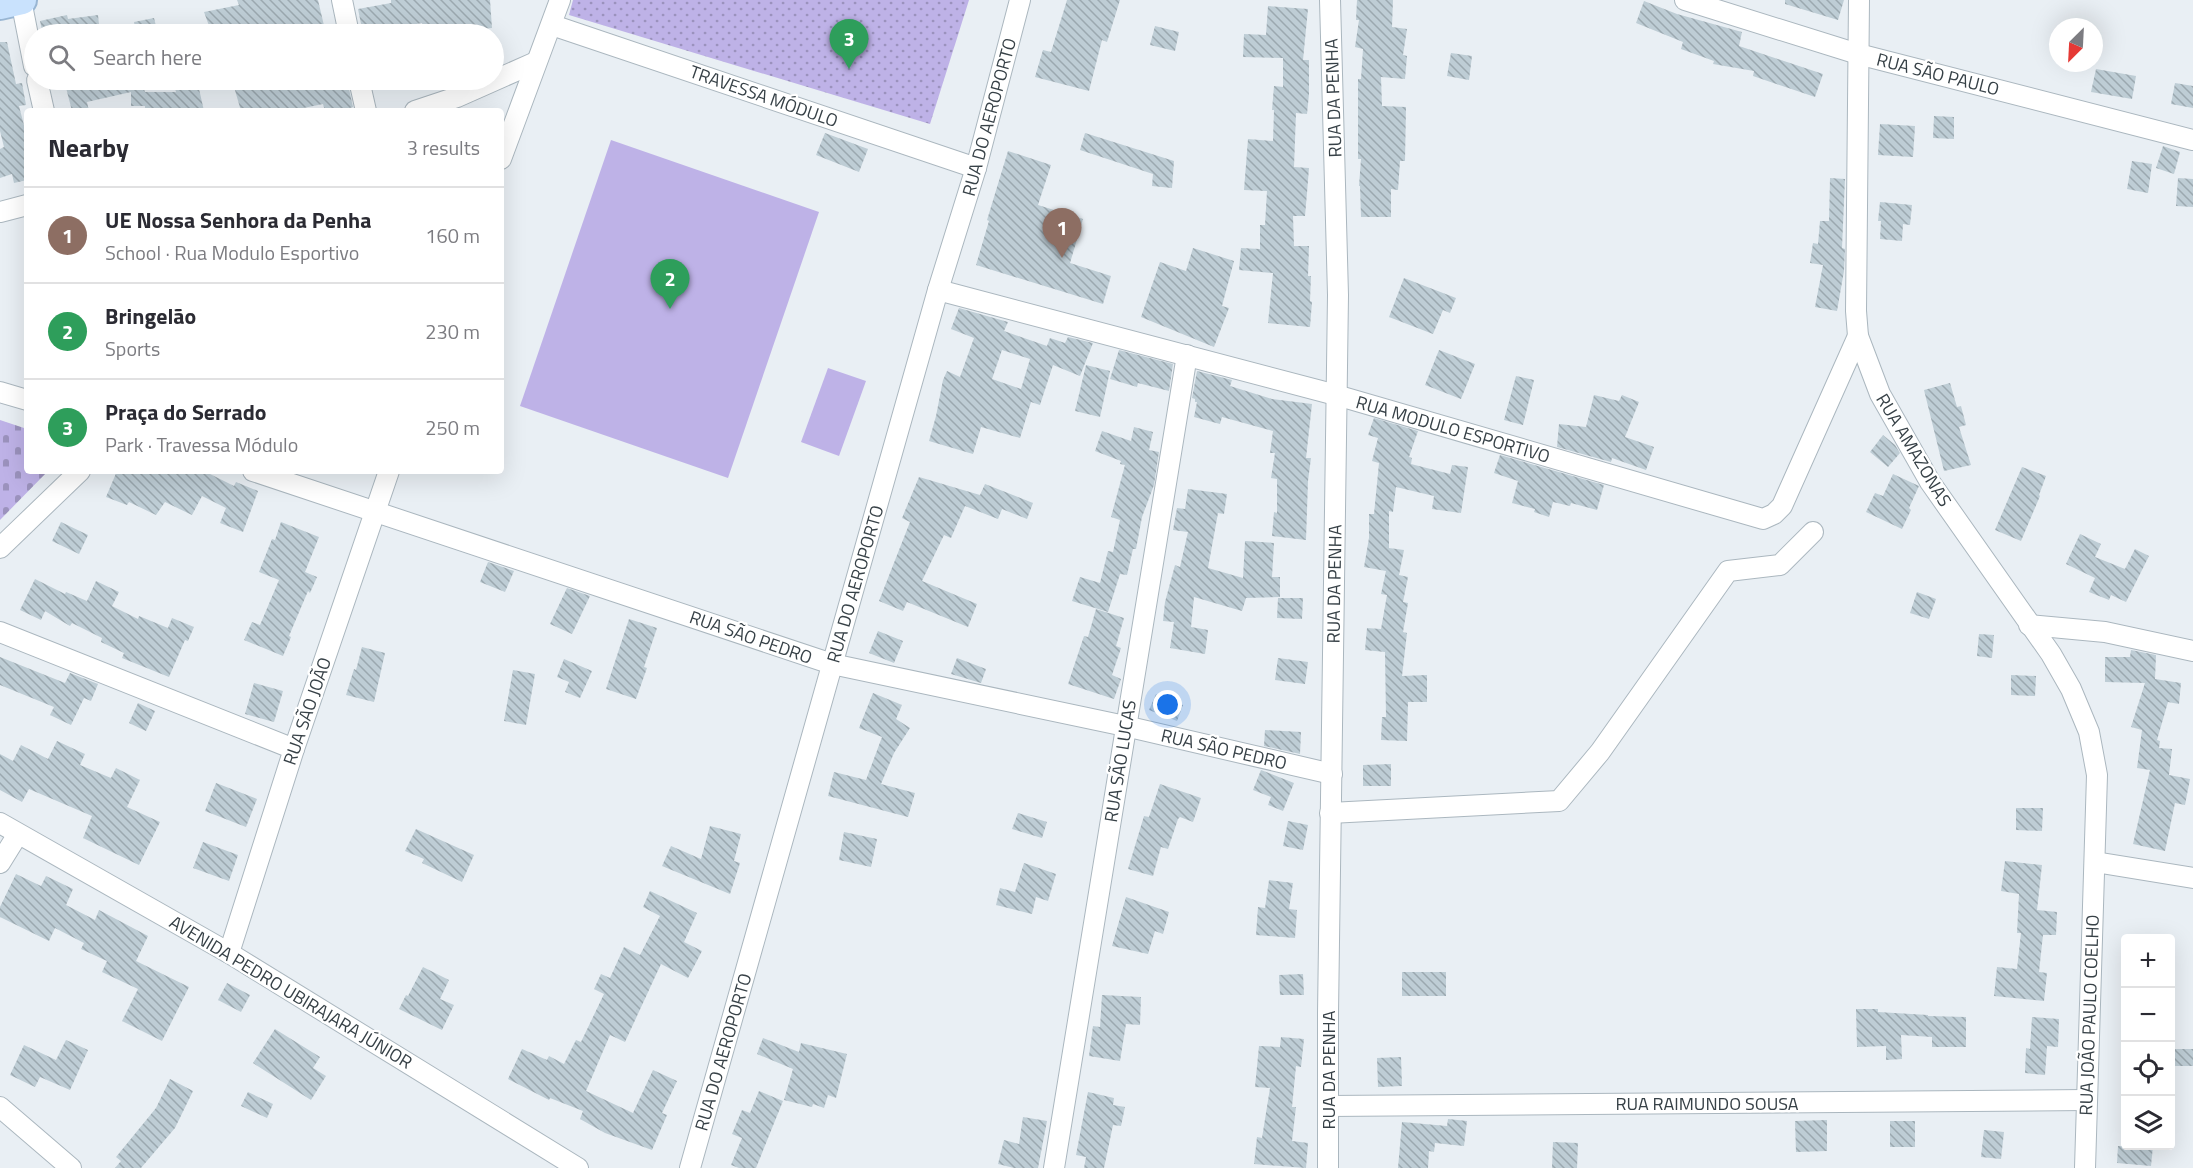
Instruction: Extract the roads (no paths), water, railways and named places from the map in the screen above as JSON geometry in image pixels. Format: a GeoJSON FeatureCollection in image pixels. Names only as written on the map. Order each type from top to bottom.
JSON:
{"type":"FeatureCollection","features":[{"type":"Feature","properties":{"kind":"street"},"geometry":{"type":"LineString","coordinates":[[0,5],[22,0],[26,24]]}},
{"type":"Feature","properties":{"kind":"street"},"geometry":{"type":"LineString","coordinates":[[342,0],[347,24]]}},
{"type":"Feature","properties":{"kind":"street"},"geometry":{"type":"LineString","coordinates":[[504,151],[560,0]]}},
{"type":"Feature","properties":{"kind":"street","name":"RUA DO AEROPORTO"},"geometry":{"type":"LineString","coordinates":[[690,1168],[938,290],[976,168],[1020,0]]}},
{"type":"Feature","properties":{"kind":"street","name":"RUA DA PENHA"},"geometry":{"type":"LineString","coordinates":[[1328,1168],[1337,219],[1330,0]]}},
{"type":"Feature","properties":{"kind":"street","name":"RUA SÃO PAULO"},"geometry":{"type":"LineString","coordinates":[[1685,0],[1858,54],[2193,140]]}},
{"type":"Feature","properties":{"kind":"street","name":"RUA AMAZONAS"},"geometry":{"type":"LineString","coordinates":[[1859,0],[1856,300],[1858,336],[1880,394],[1902,436],[1930,482],[2051,654],[2071,688],[2089,732],[2097,775],[2095,862]]}},
{"type":"Feature","properties":{"kind":"street","name":"TRAVESSA MÓDULO"},"geometry":{"type":"LineString","coordinates":[[552,25],[976,168]]}},
{"type":"Feature","properties":{"kind":"street"},"geometry":{"type":"LineString","coordinates":[[504,76],[536,62]]}},
{"type":"Feature","properties":{"kind":"street"},"geometry":{"type":"LineString","coordinates":[[39,90],[43,108]]}},
{"type":"Feature","properties":{"kind":"street"},"geometry":{"type":"LineString","coordinates":[[361,90],[365,108]]}},
{"type":"Feature","properties":{"kind":"street"},"geometry":{"type":"LineString","coordinates":[[427,108],[473,90]]}},
{"type":"Feature","properties":{"kind":"street"},"geometry":{"type":"LineString","coordinates":[[0,212],[24,206]]}},
{"type":"Feature","properties":{"kind":"street","name":"RUA MODULO ESPORTIVO"},"geometry":{"type":"LineString","coordinates":[[938,290],[1336,395],[1763,519],[1774,514],[1782,506],[1858,336]]}},
{"type":"Feature","properties":{"kind":"street","name":"RUA SÃO LUCAS"},"geometry":{"type":"LineString","coordinates":[[1054,1168],[1187,355]]}},
{"type":"Feature","properties":{"kind":"street"},"geometry":{"type":"LineString","coordinates":[[0,392],[24,399]]}},
{"type":"Feature","properties":{"kind":"street"},"geometry":{"type":"LineString","coordinates":[[0,548],[77,474]]}},
{"type":"Feature","properties":{"kind":"street","name":"RUA SÃO PEDRO"},"geometry":{"type":"LineString","coordinates":[[263,474],[832,664],[1125,726],[1332,774]]}},
{"type":"Feature","properties":{"kind":"street","name":"RUA SÃO JOÃO"},"geometry":{"type":"LineString","coordinates":[[230,953],[294,749],[388,474]]}},
{"type":"Feature","properties":{"kind":"street"},"geometry":{"type":"LineString","coordinates":[[1330,813],[1559,801],[1599,752],[1728,571],[1780,565],[1813,532]]}},
{"type":"Feature","properties":{"kind":"street"},"geometry":{"type":"LineString","coordinates":[[2029,625],[2104,632],[2193,651]]}},
{"type":"Feature","properties":{"kind":"street"},"geometry":{"type":"LineString","coordinates":[[0,632],[294,749]]}},
{"type":"Feature","properties":{"kind":"street","name":"AVENIDA PEDRO UBIRAJARA JÚNIOR"},"geometry":{"type":"LineString","coordinates":[[0,823],[230,953],[578,1168]]}},
{"type":"Feature","properties":{"kind":"street"},"geometry":{"type":"LineString","coordinates":[[0,864],[18,834]]}},
{"type":"Feature","properties":{"kind":"street"},"geometry":{"type":"LineString","coordinates":[[2095,862],[2193,878]]}},
{"type":"Feature","properties":{"kind":"street","name":"RUA JOÃO PAULO COELHO"},"geometry":{"type":"LineString","coordinates":[[2085,1168],[2095,862]]}},
{"type":"Feature","properties":{"kind":"street","name":"RUA RAIMUNDO SOUSA"},"geometry":{"type":"LineString","coordinates":[[1328,1106],[2086,1100]]}},
{"type":"Feature","properties":{"kind":"street"},"geometry":{"type":"LineString","coordinates":[[0,1107],[71,1168]]}},
{"type":"Feature","properties":{"kind":"place","name":"Praça do Serrado"},"geometry":{"type":"Point","coordinates":[849,69]}},
{"type":"Feature","properties":{"kind":"place","name":"UE Nossa Senhora da Penha"},"geometry":{"type":"Point","coordinates":[1062,258]}},
{"type":"Feature","properties":{"kind":"place","name":"Bringelão"},"geometry":{"type":"Point","coordinates":[670,309]}}]}
